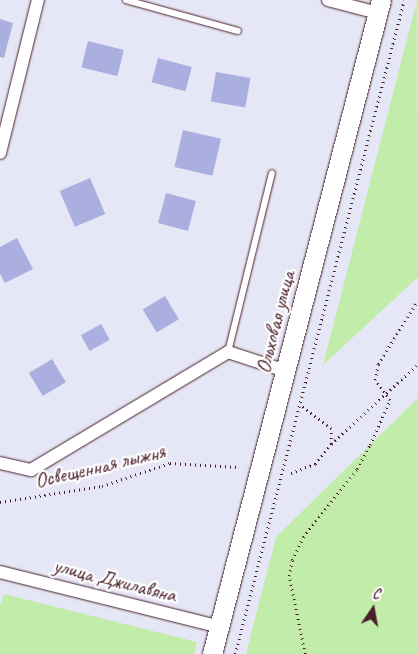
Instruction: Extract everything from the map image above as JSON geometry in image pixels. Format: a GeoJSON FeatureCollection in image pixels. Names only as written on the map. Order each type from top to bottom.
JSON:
{"type":"FeatureCollection","features":[{"type":"Feature","properties":{"kind":"main road","name":"Ольховая улица"},"geometry":{"type":"LineString","coordinates":[[212,654],[379,6]]}},
{"type":"Feature","properties":{"kind":"street"},"geometry":{"type":"LineString","coordinates":[[0,153],[38,0]]}},
{"type":"Feature","properties":{"kind":"street"},"geometry":{"type":"LineString","coordinates":[[328,0],[379,6]]}},
{"type":"Feature","properties":{"kind":"street"},"geometry":{"type":"LineString","coordinates":[[0,462],[31,470],[228,352],[286,371]]}},
{"type":"Feature","properties":{"kind":"street","name":"улица Джилавяна"},"geometry":{"type":"LineString","coordinates":[[0,572],[220,627]]}},
{"type":"Feature","properties":{"kind":"lane"},"geometry":{"type":"LineString","coordinates":[[126,0],[238,31]]}},
{"type":"Feature","properties":{"kind":"lane"},"geometry":{"type":"LineString","coordinates":[[228,352],[272,173]]}},
{"type":"Feature","properties":{"kind":"path"},"geometry":{"type":"LineString","coordinates":[[235,654],[404,0]]}},
{"type":"Feature","properties":{"kind":"path"},"geometry":{"type":"LineString","coordinates":[[305,654],[289,576],[292,560],[303,537],[358,469],[390,400],[375,380],[378,364],[418,300]]}},
{"type":"Feature","properties":{"kind":"path"},"geometry":{"type":"LineString","coordinates":[[291,473],[316,464],[331,444],[418,364]]}},
{"type":"Feature","properties":{"kind":"path"},"geometry":{"type":"LineString","coordinates":[[300,406],[331,429],[331,444]]}},
{"type":"Feature","properties":{"kind":"path","name":"Освещенная лыжня"},"geometry":{"type":"LineString","coordinates":[[0,502],[102,486],[170,463],[238,467]]}},
{"type":"Feature","properties":{"kind":"green space"},"geometry":{"type":"Polygon","coordinates":[[[417,0],[418,277],[323,365],[417,0]]]}},
{"type":"Feature","properties":{"kind":"green space"},"geometry":{"type":"Polygon","coordinates":[[[418,398],[418,654],[246,654],[276,537],[418,398]]]}},
{"type":"Feature","properties":{"kind":"green space"},"geometry":{"type":"Polygon","coordinates":[[[4,594],[197,642],[194,654],[0,654],[0,605],[4,594]]]}},
{"type":"Feature","properties":{"kind":"building"},"geometry":{"type":"Polygon","coordinates":[[[0,19],[13,23],[4,58],[0,57],[0,19]]]}},
{"type":"Feature","properties":{"kind":"building"},"geometry":{"type":"Polygon","coordinates":[[[88,41],[124,50],[117,76],[81,67],[88,41]]]}},
{"type":"Feature","properties":{"kind":"building"},"geometry":{"type":"Polygon","coordinates":[[[158,58],[192,67],[185,91],[152,82],[158,58]]]}},
{"type":"Feature","properties":{"kind":"building"},"geometry":{"type":"Polygon","coordinates":[[[216,72],[250,78],[245,108],[211,102],[216,72]]]}},
{"type":"Feature","properties":{"kind":"building"},"geometry":{"type":"Polygon","coordinates":[[[183,130],[221,139],[212,176],[174,167],[183,130]]]}},
{"type":"Feature","properties":{"kind":"building"},"geometry":{"type":"Polygon","coordinates":[[[90,178],[105,214],[75,227],[60,191],[90,178]]]}},
{"type":"Feature","properties":{"kind":"building"},"geometry":{"type":"Polygon","coordinates":[[[166,193],[196,201],[188,231],[158,223],[166,193]]]}},
{"type":"Feature","properties":{"kind":"building"},"geometry":{"type":"Polygon","coordinates":[[[17,238],[33,269],[5,283],[0,274],[0,247],[17,238]]]}},
{"type":"Feature","properties":{"kind":"building"},"geometry":{"type":"Polygon","coordinates":[[[165,296],[179,319],[157,333],[143,309],[165,296]]]}},
{"type":"Feature","properties":{"kind":"building"},"geometry":{"type":"Polygon","coordinates":[[[101,324],[110,340],[90,351],[81,335],[101,324]]]}},
{"type":"Feature","properties":{"kind":"building"},"geometry":{"type":"Polygon","coordinates":[[[52,359],[66,382],[43,396],[29,373],[52,359]]]}}]}
